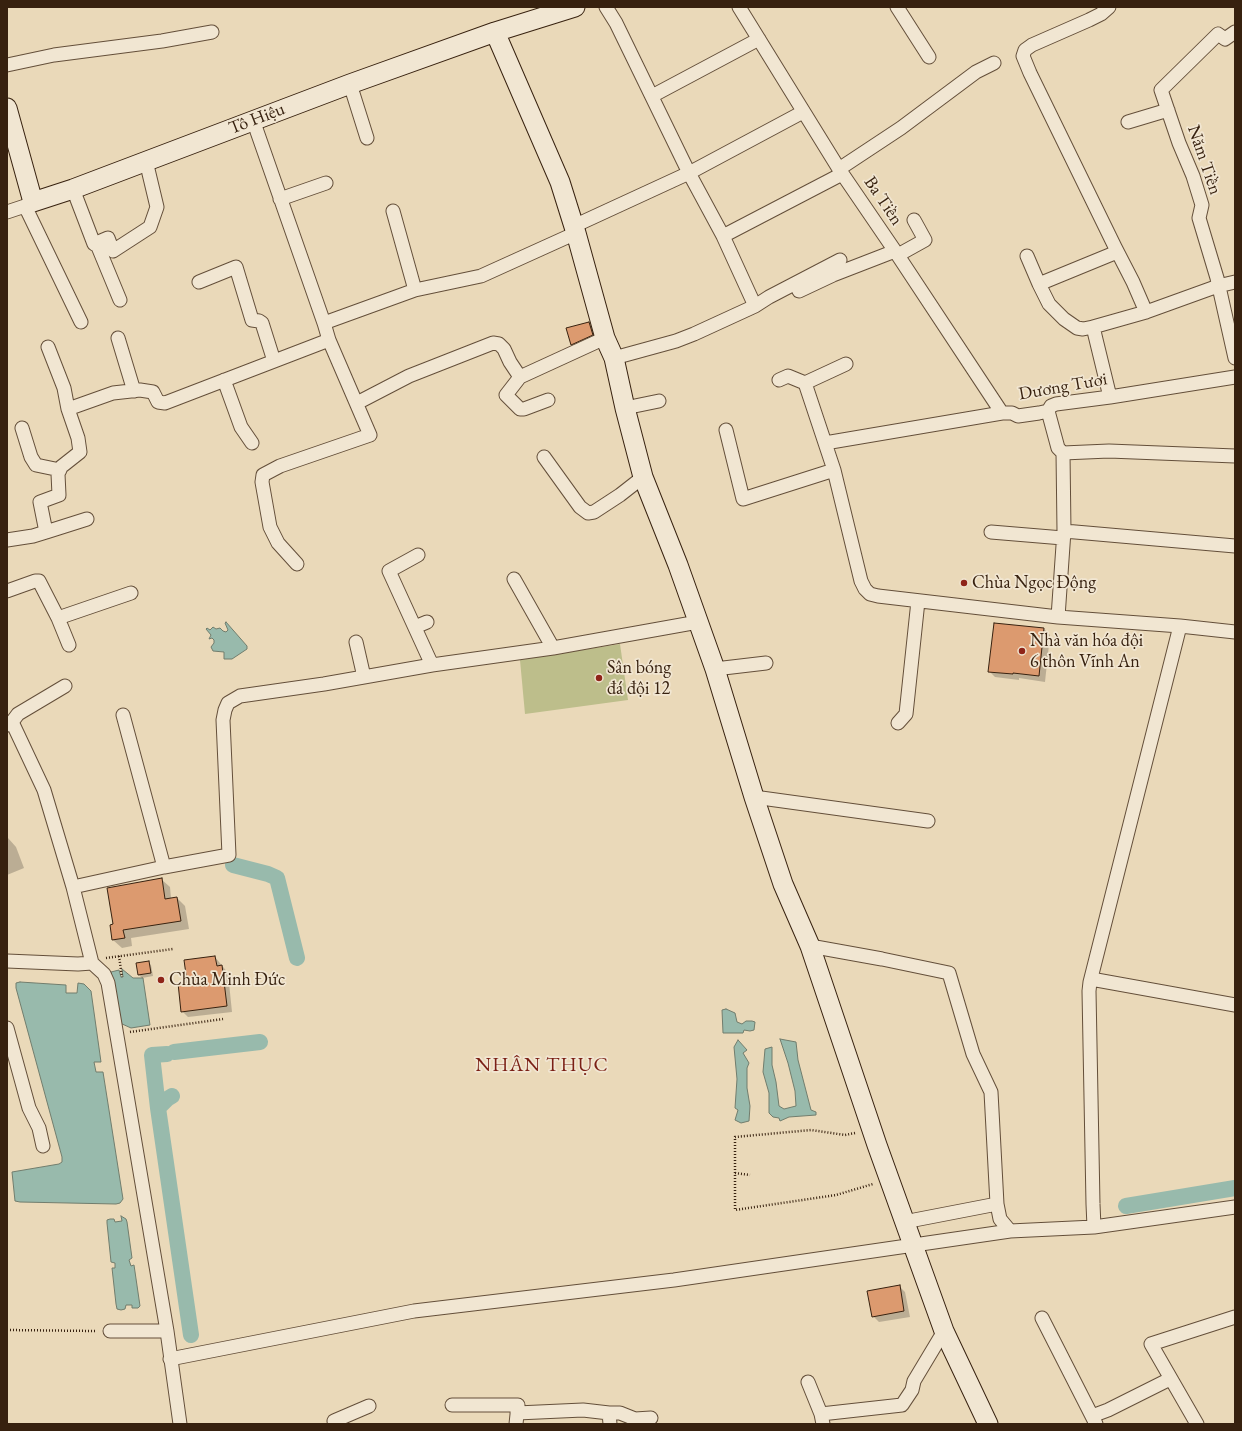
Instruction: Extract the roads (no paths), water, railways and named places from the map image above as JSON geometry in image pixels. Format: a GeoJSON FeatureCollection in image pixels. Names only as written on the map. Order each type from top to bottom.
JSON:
{"type":"FeatureCollection","features":[{"type":"Feature","properties":{"kind":"street","name":"Tô Hiệu"},"geometry":{"type":"LineString","coordinates":[[29,204],[73,189],[350,84],[495,32],[575,7]]}},
{"type":"Feature","properties":{"kind":"street"},"geometry":{"type":"LineString","coordinates":[[606,7],[616,23],[689,173],[723,236],[755,306]]}},
{"type":"Feature","properties":{"kind":"street","name":"Ba Tiền"},"geometry":{"type":"LineString","coordinates":[[739,7],[841,171],[897,253],[1002,413]]}},
{"type":"Feature","properties":{"kind":"street"},"geometry":{"type":"LineString","coordinates":[[897,7],[929,57]]}},
{"type":"Feature","properties":{"kind":"street"},"geometry":{"type":"LineString","coordinates":[[1109,7],[1095,17],[1032,45],[1025,50],[1023,56],[1117,252],[1133,282],[1146,312]]}},
{"type":"Feature","properties":{"kind":"street"},"geometry":{"type":"LineString","coordinates":[[7,65],[54,55],[162,41],[212,32]]}},
{"type":"Feature","properties":{"kind":"street"},"geometry":{"type":"LineString","coordinates":[[495,32],[560,182],[605,338],[614,358],[643,477],[678,565],[698,622],[783,884],[810,946],[904,1222],[914,1245],[944,1331],[988,1424]]}},
{"type":"Feature","properties":{"kind":"street","name":"Năm Tiền"},"geometry":{"type":"LineString","coordinates":[[1235,32],[1225,39],[1218,34],[1161,90],[1202,205],[1199,218],[1218,286],[1235,358]]}},
{"type":"Feature","properties":{"kind":"street"},"geometry":{"type":"LineString","coordinates":[[652,96],[759,39]]}},
{"type":"Feature","properties":{"kind":"street"},"geometry":{"type":"LineString","coordinates":[[723,236],[841,171],[902,128],[976,72],[994,63]]}},
{"type":"Feature","properties":{"kind":"street"},"geometry":{"type":"LineString","coordinates":[[350,84],[367,138]]}},
{"type":"Feature","properties":{"kind":"street"},"geometry":{"type":"LineString","coordinates":[[7,108],[29,204],[81,322]]}},
{"type":"Feature","properties":{"kind":"street"},"geometry":{"type":"LineString","coordinates":[[1128,122],[1168,110]]}},
{"type":"Feature","properties":{"kind":"street"},"geometry":{"type":"LineString","coordinates":[[324,323],[415,290],[482,276],[689,173],[803,112]]}},
{"type":"Feature","properties":{"kind":"street"},"geometry":{"type":"LineString","coordinates":[[253,120],[324,323],[328,340],[370,435],[280,466],[263,475],[262,482],[270,527],[278,543],[297,564]]}},
{"type":"Feature","properties":{"kind":"street"},"geometry":{"type":"LineString","coordinates":[[73,189],[94,244],[108,238],[113,251],[150,227],[157,207],[146,161]]}},
{"type":"Feature","properties":{"kind":"street"},"geometry":{"type":"LineString","coordinates":[[280,199],[326,183]]}},
{"type":"Feature","properties":{"kind":"street"},"geometry":{"type":"LineString","coordinates":[[7,212],[29,204]]}},
{"type":"Feature","properties":{"kind":"street"},"geometry":{"type":"LineString","coordinates":[[393,211],[415,290]]}},
{"type":"Feature","properties":{"kind":"street"},"geometry":{"type":"LineString","coordinates":[[785,297],[833,275],[897,253],[925,240],[914,220]]}},
{"type":"Feature","properties":{"kind":"street"},"geometry":{"type":"LineString","coordinates":[[96,242],[120,300]]}},
{"type":"Feature","properties":{"kind":"street"},"geometry":{"type":"LineString","coordinates":[[1039,284],[1117,252]]}},
{"type":"Feature","properties":{"kind":"street"},"geometry":{"type":"LineString","coordinates":[[1027,256],[1049,304],[1064,319],[1078,328],[1093,326],[1146,312],[1218,286],[1235,282]]}},
{"type":"Feature","properties":{"kind":"street"},"geometry":{"type":"LineString","coordinates":[[614,358],[676,341],[755,306],[769,297],[840,260]]}},
{"type":"Feature","properties":{"kind":"street"},"geometry":{"type":"LineString","coordinates":[[199,282],[236,267],[252,320],[262,323],[274,361]]}},
{"type":"Feature","properties":{"kind":"street"},"geometry":{"type":"LineString","coordinates":[[1093,326],[1110,398]]}},
{"type":"Feature","properties":{"kind":"street"},"geometry":{"type":"LineString","coordinates":[[118,338],[134,391]]}},
{"type":"Feature","properties":{"kind":"street"},"geometry":{"type":"LineString","coordinates":[[548,400],[524,409],[520,409],[506,395],[520,377],[605,338]]}},
{"type":"Feature","properties":{"kind":"street"},"geometry":{"type":"LineString","coordinates":[[68,409],[114,393],[140,390],[153,392],[158,402],[165,403],[328,340]]}},
{"type":"Feature","properties":{"kind":"street"},"geometry":{"type":"LineString","coordinates":[[357,403],[409,376],[493,343],[499,344],[504,349],[510,362],[520,377]]}},
{"type":"Feature","properties":{"kind":"street"},"geometry":{"type":"LineString","coordinates":[[46,532],[40,502],[59,495],[58,474],[60,470],[80,452],[78,438],[68,409],[64,388],[48,347]]}},
{"type":"Feature","properties":{"kind":"street"},"geometry":{"type":"LineString","coordinates":[[779,380],[788,376],[805,382],[846,364]]}},
{"type":"Feature","properties":{"kind":"street","name":"Dương Tươi"},"geometry":{"type":"LineString","coordinates":[[826,443],[1002,413],[1012,413],[1018,416],[1048,411],[1051,406],[1056,404],[1110,398],[1235,377]]}},
{"type":"Feature","properties":{"kind":"street"},"geometry":{"type":"LineString","coordinates":[[224,380],[241,427],[252,443]]}},
{"type":"Feature","properties":{"kind":"street"},"geometry":{"type":"LineString","coordinates":[[805,382],[834,470],[861,581],[864,589],[870,594],[1058,617],[1180,626],[1235,632]]}},
{"type":"Feature","properties":{"kind":"street"},"geometry":{"type":"LineString","coordinates":[[625,408],[659,401]]}},
{"type":"Feature","properties":{"kind":"street"},"geometry":{"type":"LineString","coordinates":[[1048,411],[1058,448],[1063,453],[1063,535],[1058,617]]}},
{"type":"Feature","properties":{"kind":"street"},"geometry":{"type":"LineString","coordinates":[[22,428],[31,457],[36,465],[60,470]]}},
{"type":"Feature","properties":{"kind":"street"},"geometry":{"type":"LineString","coordinates":[[726,430],[743,499],[834,470]]}},
{"type":"Feature","properties":{"kind":"street"},"geometry":{"type":"LineString","coordinates":[[1063,453],[1125,452],[1235,456]]}},
{"type":"Feature","properties":{"kind":"street"},"geometry":{"type":"LineString","coordinates":[[544,457],[580,507],[588,513],[594,512],[643,477]]}},
{"type":"Feature","properties":{"kind":"street"},"geometry":{"type":"LineString","coordinates":[[7,540],[33,536],[87,519]]}},
{"type":"Feature","properties":{"kind":"street"},"geometry":{"type":"LineString","coordinates":[[991,532],[1235,546]]}},
{"type":"Feature","properties":{"kind":"street"},"geometry":{"type":"LineString","coordinates":[[418,555],[389,571],[421,625],[432,665]]}},
{"type":"Feature","properties":{"kind":"street"},"geometry":{"type":"LineString","coordinates":[[514,578],[553,648]]}},
{"type":"Feature","properties":{"kind":"street"},"geometry":{"type":"LineString","coordinates":[[7,591],[39,581],[58,618],[69,645]]}},
{"type":"Feature","properties":{"kind":"street"},"geometry":{"type":"LineString","coordinates":[[58,618],[131,593]]}},
{"type":"Feature","properties":{"kind":"street"},"geometry":{"type":"LineString","coordinates":[[898,723],[906,714],[918,601]]}},
{"type":"Feature","properties":{"kind":"street"},"geometry":{"type":"LineString","coordinates":[[73,887],[164,867],[229,855],[223,720],[228,703],[234,699],[247,695],[432,665],[553,648],[698,622]]}},
{"type":"Feature","properties":{"kind":"street"},"geometry":{"type":"LineString","coordinates":[[1094,1227],[1092,1204],[1089,991],[1180,626]]}},
{"type":"Feature","properties":{"kind":"street"},"geometry":{"type":"LineString","coordinates":[[356,642],[364,676]]}},
{"type":"Feature","properties":{"kind":"street"},"geometry":{"type":"LineString","coordinates":[[714,670],[766,663]]}},
{"type":"Feature","properties":{"kind":"street"},"geometry":{"type":"LineString","coordinates":[[65,686],[18,714],[9,724],[44,790],[73,887],[92,963],[104,974],[108,983],[118,1033],[167,1331],[180,1424]]}},
{"type":"Feature","properties":{"kind":"street"},"geometry":{"type":"LineString","coordinates":[[123,715],[164,867]]}},
{"type":"Feature","properties":{"kind":"street"},"geometry":{"type":"LineString","coordinates":[[754,797],[928,821]]}},
{"type":"Feature","properties":{"kind":"street"},"geometry":{"type":"LineString","coordinates":[[810,946],[949,973],[973,1054],[991,1092],[997,1204],[1000,1219],[1010,1231]]}},
{"type":"Feature","properties":{"kind":"street"},"geometry":{"type":"LineString","coordinates":[[7,960],[78,964],[92,963]]}},
{"type":"Feature","properties":{"kind":"street"},"geometry":{"type":"LineString","coordinates":[[1091,979],[1235,1005]]}},
{"type":"Feature","properties":{"kind":"street"},"geometry":{"type":"LineString","coordinates":[[7,1028],[29,1108],[38,1128],[43,1146]]}},
{"type":"Feature","properties":{"kind":"street"},"geometry":{"type":"LineString","coordinates":[[904,1222],[997,1204]]}},
{"type":"Feature","properties":{"kind":"street"},"geometry":{"type":"LineString","coordinates":[[170,1359],[414,1311],[674,1280],[1010,1231],[1094,1227],[1235,1207]]}},
{"type":"Feature","properties":{"kind":"street"},"geometry":{"type":"LineString","coordinates":[[1197,1424],[1151,1344],[1235,1317]]}},
{"type":"Feature","properties":{"kind":"street"},"geometry":{"type":"LineString","coordinates":[[1042,1318],[1094,1420],[1108,1410],[1170,1379]]}},
{"type":"Feature","properties":{"kind":"street"},"geometry":{"type":"LineString","coordinates":[[110,1331],[167,1331]]}},
{"type":"Feature","properties":{"kind":"street"},"geometry":{"type":"LineString","coordinates":[[808,1382],[822,1419],[902,1405],[912,1390],[914,1381],[944,1331]]}},
{"type":"Feature","properties":{"kind":"street"},"geometry":{"type":"LineString","coordinates":[[452,1404],[518,1405],[517,1418],[583,1410],[610,1418],[620,1413],[635,1419],[651,1418]]}},
{"type":"Feature","properties":{"kind":"street"},"geometry":{"type":"LineString","coordinates":[[335,1424],[334,1421],[369,1406]]}},
{"type":"Feature","properties":{"kind":"waterway"},"geometry":{"type":"LineString","coordinates":[[233,865],[268,874],[277,878],[297,958]]}},
{"type":"Feature","properties":{"kind":"waterway"},"geometry":{"type":"LineString","coordinates":[[174,1052],[260,1042]]}},
{"type":"Feature","properties":{"kind":"waterway"},"geometry":{"type":"LineString","coordinates":[[158,1108],[152,1055],[167,1054]]}},
{"type":"Feature","properties":{"kind":"waterway"},"geometry":{"type":"LineString","coordinates":[[172,1096],[158,1108],[191,1335]]}},
{"type":"Feature","properties":{"kind":"waterway"},"geometry":{"type":"LineString","coordinates":[[1126,1206],[1235,1188]]}},
{"type":"Feature","properties":{"kind":"place","name":"Chùa Ngọc Động"},"geometry":{"type":"Point","coordinates":[964,583]}},
{"type":"Feature","properties":{"kind":"place","name":"Nhà văn hóa đội 6 thôn Vĩnh An"},"geometry":{"type":"Point","coordinates":[1022,651]}},
{"type":"Feature","properties":{"kind":"place","name":"Sân bóng đá đội 12"},"geometry":{"type":"Point","coordinates":[599,678]}},
{"type":"Feature","properties":{"kind":"place","name":"Chùa Minh Đức"},"geometry":{"type":"Point","coordinates":[161,980]}},
{"type":"Feature","properties":{"kind":"district","name":"NHÂN THỤC"},"geometry":{"type":"Point","coordinates":[542,1066]}}]}
